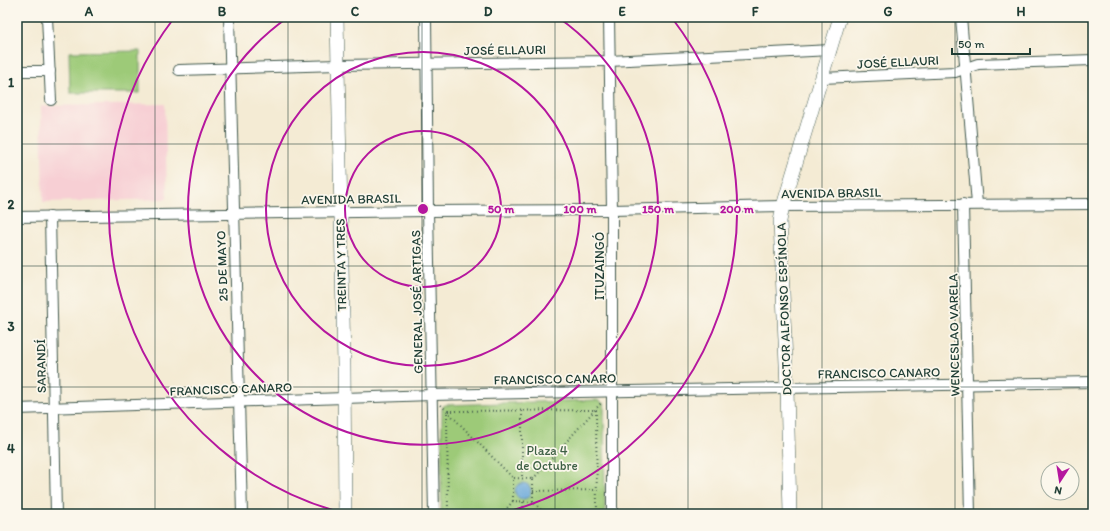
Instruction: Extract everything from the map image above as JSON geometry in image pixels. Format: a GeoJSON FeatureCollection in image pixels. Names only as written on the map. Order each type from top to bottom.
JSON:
{"type":"FeatureCollection","features":[{"type":"Feature","properties":{"kind":"street"},"geometry":{"type":"LineString","coordinates":[[47,17],[51,100]]}},
{"type":"Feature","properties":{"kind":"street","name":"25 DE MAYO"},"geometry":{"type":"LineString","coordinates":[[229,17],[242,514]]}},
{"type":"Feature","properties":{"kind":"street","name":"TREINTA Y TRES"},"geometry":{"type":"LineString","coordinates":[[337,17],[345,514]]}},
{"type":"Feature","properties":{"kind":"street","name":"GENERAL JOSÉ ARTIGAS"},"geometry":{"type":"LineString","coordinates":[[426,17],[428,64],[428,211],[434,514]]}},
{"type":"Feature","properties":{"kind":"street","name":"ITUZAINGÓ"},"geometry":{"type":"LineString","coordinates":[[610,17],[609,61],[612,210],[612,514]]}},
{"type":"Feature","properties":{"kind":"street","name":"DOCTOR ALFONSO ESPÍNOLA"},"geometry":{"type":"LineString","coordinates":[[790,514],[787,388],[780,221],[782,206],[840,17]]}},
{"type":"Feature","properties":{"kind":"street"},"geometry":{"type":"LineString","coordinates":[[961,17],[977,204]]}},
{"type":"Feature","properties":{"kind":"street","name":"JOSÉ ELLAURI"},"geometry":{"type":"LineString","coordinates":[[179,70],[338,65],[609,61],[831,50]]}},
{"type":"Feature","properties":{"kind":"street","name":"JOSÉ ELLAURI"},"geometry":{"type":"LineString","coordinates":[[822,78],[955,72],[978,64],[1093,60]]}},
{"type":"Feature","properties":{"kind":"street"},"geometry":{"type":"LineString","coordinates":[[17,71],[50,71]]}},
{"type":"Feature","properties":{"kind":"street","name":"WENCESLAO VARELA"},"geometry":{"type":"LineString","coordinates":[[963,204],[970,514]]}},
{"type":"Feature","properties":{"kind":"street","name":"AVENIDA BRASIL"},"geometry":{"type":"LineString","coordinates":[[17,217],[612,210],[782,206],[1093,204]]}},
{"type":"Feature","properties":{"kind":"street","name":"SARANDÍ"},"geometry":{"type":"LineString","coordinates":[[50,216],[56,514]]}},
{"type":"Feature","properties":{"kind":"street","name":"FRANCISCO CANARO"},"geometry":{"type":"LineString","coordinates":[[17,409],[432,395],[1093,382]]}},
{"type":"Feature","properties":{"kind":"path"},"geometry":{"type":"LineString","coordinates":[[533,502],[533,479],[612,391]]}},
{"type":"Feature","properties":{"kind":"path"},"geometry":{"type":"LineString","coordinates":[[432,395],[514,478],[533,479]]}},
{"type":"Feature","properties":{"kind":"path"},"geometry":{"type":"LineString","coordinates":[[447,411],[596,410]]}},
{"type":"Feature","properties":{"kind":"path"},"geometry":{"type":"LineString","coordinates":[[596,410],[597,514]]}},
{"type":"Feature","properties":{"kind":"path"},"geometry":{"type":"LineString","coordinates":[[447,411],[448,514]]}},
{"type":"Feature","properties":{"kind":"path"},"geometry":{"type":"LineString","coordinates":[[522,411],[522,478]]}},
{"type":"Feature","properties":{"kind":"path"},"geometry":{"type":"LineString","coordinates":[[502,514],[513,502],[514,478]]}},
{"type":"Feature","properties":{"kind":"path"},"geometry":{"type":"LineString","coordinates":[[533,491],[597,490]]}},
{"type":"Feature","properties":{"kind":"path"},"geometry":{"type":"LineString","coordinates":[[513,502],[533,502],[545,514]]}},
{"type":"Feature","properties":{"kind":"path"},"geometry":{"type":"LineString","coordinates":[[523,502],[524,514]]}},
{"type":"Feature","properties":{"kind":"shaded area"},"geometry":{"type":"Polygon","coordinates":[[[165,104],[167,199],[43,202],[41,106],[165,104]]]}},
{"type":"Feature","properties":{"kind":"green space"},"geometry":{"type":"Polygon","coordinates":[[[140,51],[140,93],[70,93],[69,52],[140,51]]]}},
{"type":"Feature","properties":{"kind":"green space","name":"Plaza 4 de Octubre"},"geometry":{"type":"Polygon","coordinates":[[[597,400],[603,403],[604,406],[605,514],[441,514],[442,409],[444,405],[597,400]]]}},
{"type":"Feature","properties":{"kind":"water"},"geometry":{"type":"Polygon","coordinates":[[[523,483],[530,488],[531,491],[526,498],[523,499],[516,494],[515,491],[520,484],[523,483]]]}}]}
